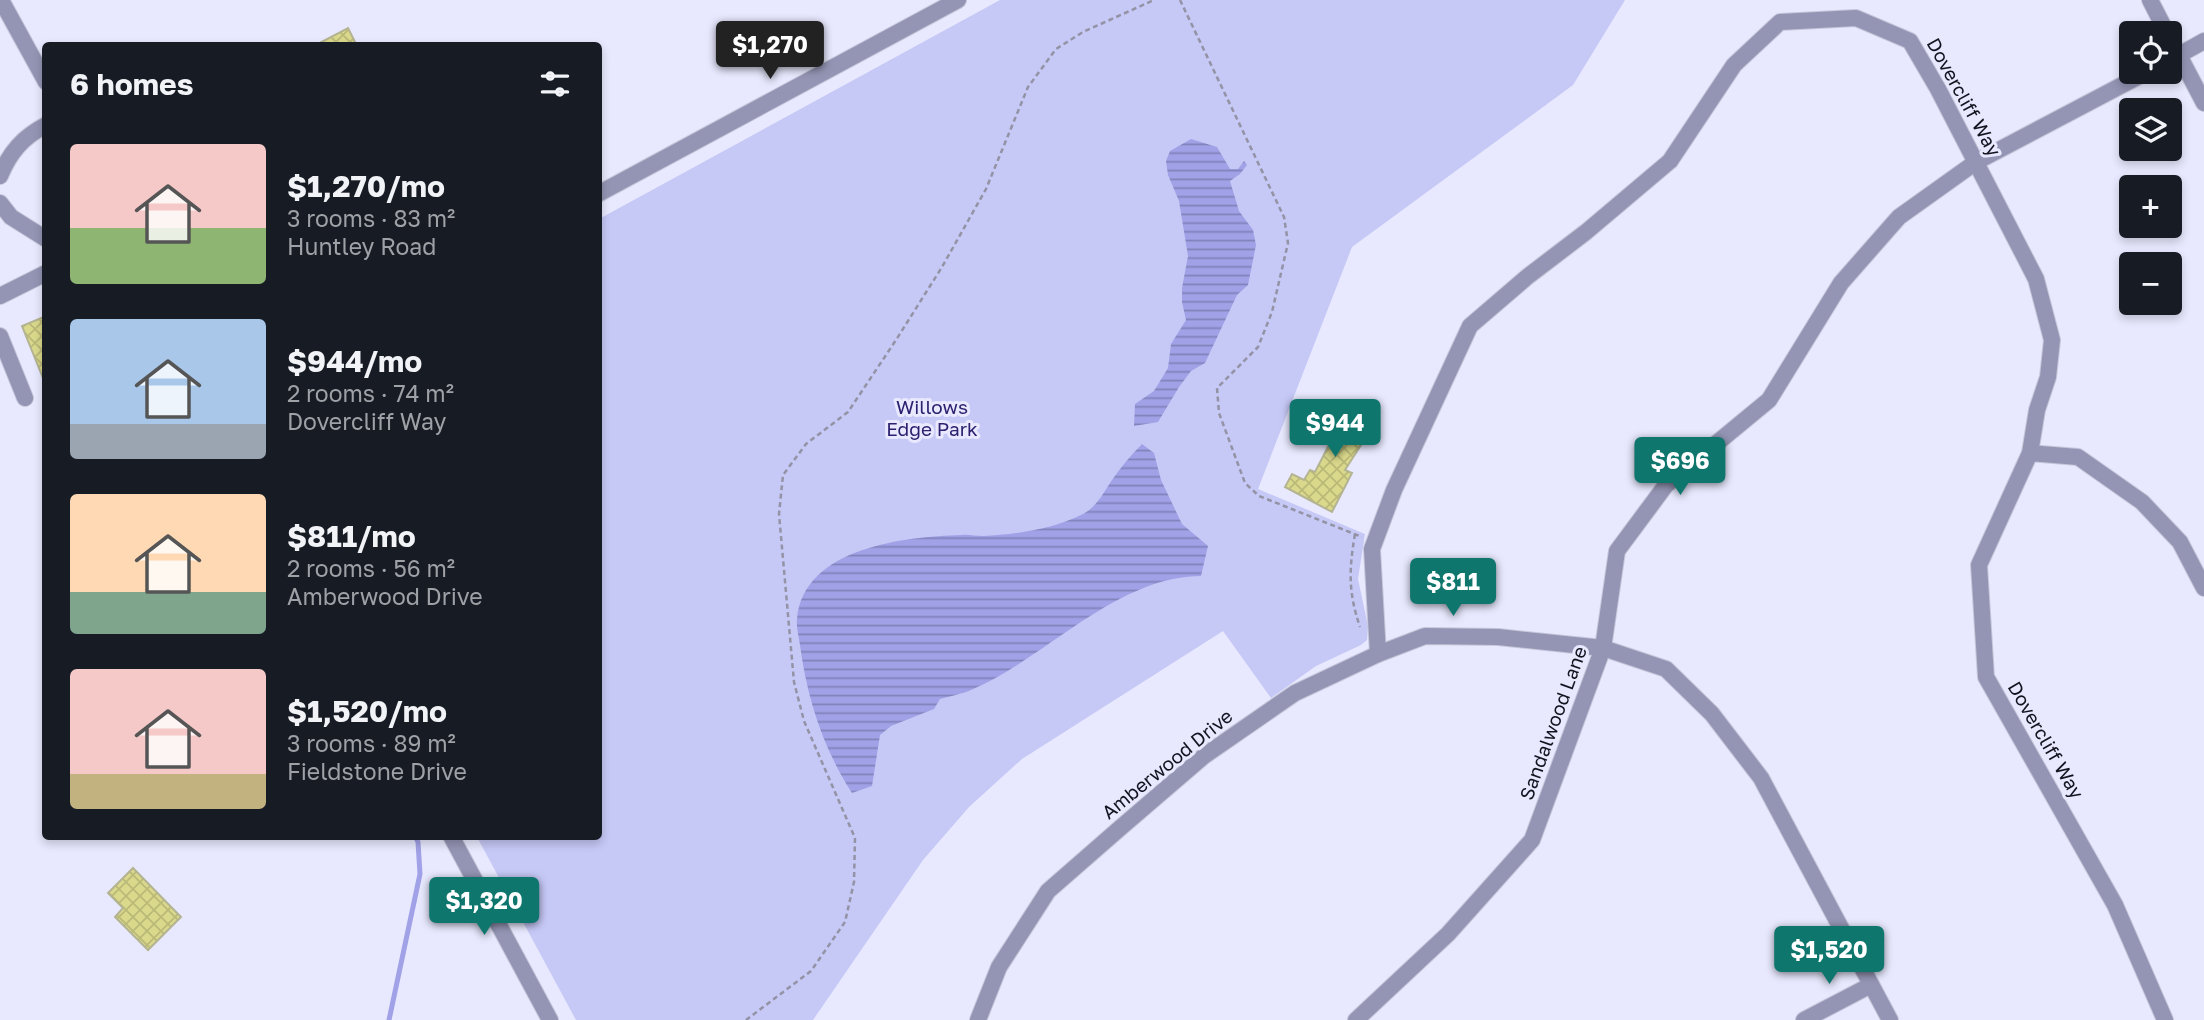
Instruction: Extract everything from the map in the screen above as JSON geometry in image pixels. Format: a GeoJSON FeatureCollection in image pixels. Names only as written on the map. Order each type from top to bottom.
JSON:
{"type":"FeatureCollection","features":[{"type":"Feature","properties":{"kind":"street"},"geometry":{"type":"LineString","coordinates":[[1,0],[42,75]]}},
{"type":"Feature","properties":{"kind":"street"},"geometry":{"type":"LineString","coordinates":[[602,192],[958,0]]}},
{"type":"Feature","properties":{"kind":"street"},"geometry":{"type":"LineString","coordinates":[[2150,0],[2161,21]]}},
{"type":"Feature","properties":{"kind":"street","name":"Dovercliff Way"},"geometry":{"type":"LineString","coordinates":[[1378,654],[1372,549],[1374,541],[1394,490],[1470,326],[1670,162],[1734,65],[1780,22],[1856,18],[1910,41],[1938,89],[2036,279],[2052,340],[2048,377],[2037,410],[2030,453],[1979,565],[1986,677],[2115,905],[2165,1020]]}},
{"type":"Feature","properties":{"kind":"street"},"geometry":{"type":"LineString","coordinates":[[2182,53],[2204,41]]}},
{"type":"Feature","properties":{"kind":"street"},"geometry":{"type":"LineString","coordinates":[[2182,69],[2204,103]]}},
{"type":"Feature","properties":{"kind":"street","name":"Sandalwood Lane"},"geometry":{"type":"LineString","coordinates":[[1356,1020],[1448,934],[1532,840],[1603,648],[1616,551],[1666,485],[1769,400],[1840,283],[1899,217],[1976,162],[2124,84]]}},
{"type":"Feature","properties":{"kind":"street"},"geometry":{"type":"LineString","coordinates":[[0,176],[8,157],[22,140],[42,128]]}},
{"type":"Feature","properties":{"kind":"street"},"geometry":{"type":"LineString","coordinates":[[0,202],[11,216],[42,236]]}},
{"type":"Feature","properties":{"kind":"street"},"geometry":{"type":"LineString","coordinates":[[0,296],[42,275]]}},
{"type":"Feature","properties":{"kind":"street"},"geometry":{"type":"LineString","coordinates":[[0,336],[26,398]]}},
{"type":"Feature","properties":{"kind":"street"},"geometry":{"type":"LineString","coordinates":[[2030,453],[2078,457],[2142,502],[2180,542],[2204,588]]}},
{"type":"Feature","properties":{"kind":"street","name":"Amberwood Drive"},"geometry":{"type":"LineString","coordinates":[[978,1020],[999,967],[1048,891],[1204,756],[1295,693],[1378,654],[1425,636],[1498,637],[1603,648],[1666,669],[1713,715],[1761,778],[1890,1020]]}},
{"type":"Feature","properties":{"kind":"street"},"geometry":{"type":"LineString","coordinates":[[453,840],[550,1020]]}},
{"type":"Feature","properties":{"kind":"street"},"geometry":{"type":"LineString","coordinates":[[1804,1020],[1871,985]]}},
{"type":"Feature","properties":{"kind":"path"},"geometry":{"type":"LineString","coordinates":[[746,1020],[811,971],[845,922],[854,882],[855,838],[804,721],[794,682],[779,514],[783,475],[806,444],[848,412],[896,340],[942,267],[986,189],[1028,87],[1056,49],[1083,32],[1154,0]]}},
{"type":"Feature","properties":{"kind":"path"},"geometry":{"type":"LineString","coordinates":[[1180,0],[1284,217],[1288,243],[1272,312],[1258,347],[1217,388],[1219,414],[1245,483],[1259,496],[1374,541]]}},
{"type":"Feature","properties":{"kind":"path"},"geometry":{"type":"LineString","coordinates":[[1355,534],[1348,570],[1352,605],[1361,632]]}},
{"type":"Feature","properties":{"kind":"green space","name":"Willows Edge Park"},"geometry":{"type":"Polygon","coordinates":[[[1000,0],[1625,0],[1573,85],[1352,247],[1258,489],[1365,534],[1358,579],[1368,626],[1367,640],[1316,666],[1271,698],[1223,631],[1022,759],[969,807],[923,860],[813,1020],[576,1020],[479,840],[602,840],[602,217],[1000,0]]]}},
{"type":"Feature","properties":{"kind":"shaded area"},"geometry":{"type":"Polygon","coordinates":[[[1191,139],[1217,147],[1230,169],[1238,169],[1244,161],[1247,165],[1230,181],[1239,211],[1253,230],[1256,245],[1248,285],[1237,295],[1205,363],[1191,371],[1158,422],[1134,426],[1135,404],[1154,391],[1168,368],[1171,344],[1186,320],[1182,288],[1188,256],[1179,201],[1168,175],[1166,161],[1170,151],[1191,139]]]}},
{"type":"Feature","properties":{"kind":"shaded area"},"geometry":{"type":"Polygon","coordinates":[[[1142,444],[1154,453],[1161,480],[1182,524],[1208,546],[1201,576],[1170,580],[1111,604],[999,676],[967,691],[940,699],[934,709],[891,726],[880,735],[872,786],[852,793],[818,722],[807,684],[798,632],[797,619],[804,595],[818,576],[837,561],[886,543],[938,536],[1007,534],[1046,528],[1070,520],[1087,512],[1095,504],[1142,444]]]}},
{"type":"Feature","properties":{"kind":"building"},"geometry":{"type":"Polygon","coordinates":[[[348,28],[355,42],[322,42],[348,28]]]}},
{"type":"Feature","properties":{"kind":"building"},"geometry":{"type":"Polygon","coordinates":[[[42,318],[42,376],[22,326],[42,318]]]}},
{"type":"Feature","properties":{"kind":"building"},"geometry":{"type":"Polygon","coordinates":[[[1351,404],[1377,420],[1345,470],[1352,473],[1332,512],[1285,487],[1292,474],[1304,480],[1310,470],[1315,472],[1329,445],[1321,439],[1335,416],[1341,420],[1351,404]]]}},
{"type":"Feature","properties":{"kind":"building"},"geometry":{"type":"Polygon","coordinates":[[[133,868],[181,917],[148,950],[115,917],[123,908],[108,893],[133,868]]]}},
{"type":"Feature","properties":{"kind":"waterway"},"geometry":{"type":"LineString","coordinates":[[389,1020],[420,874],[417,840]]}}]}
